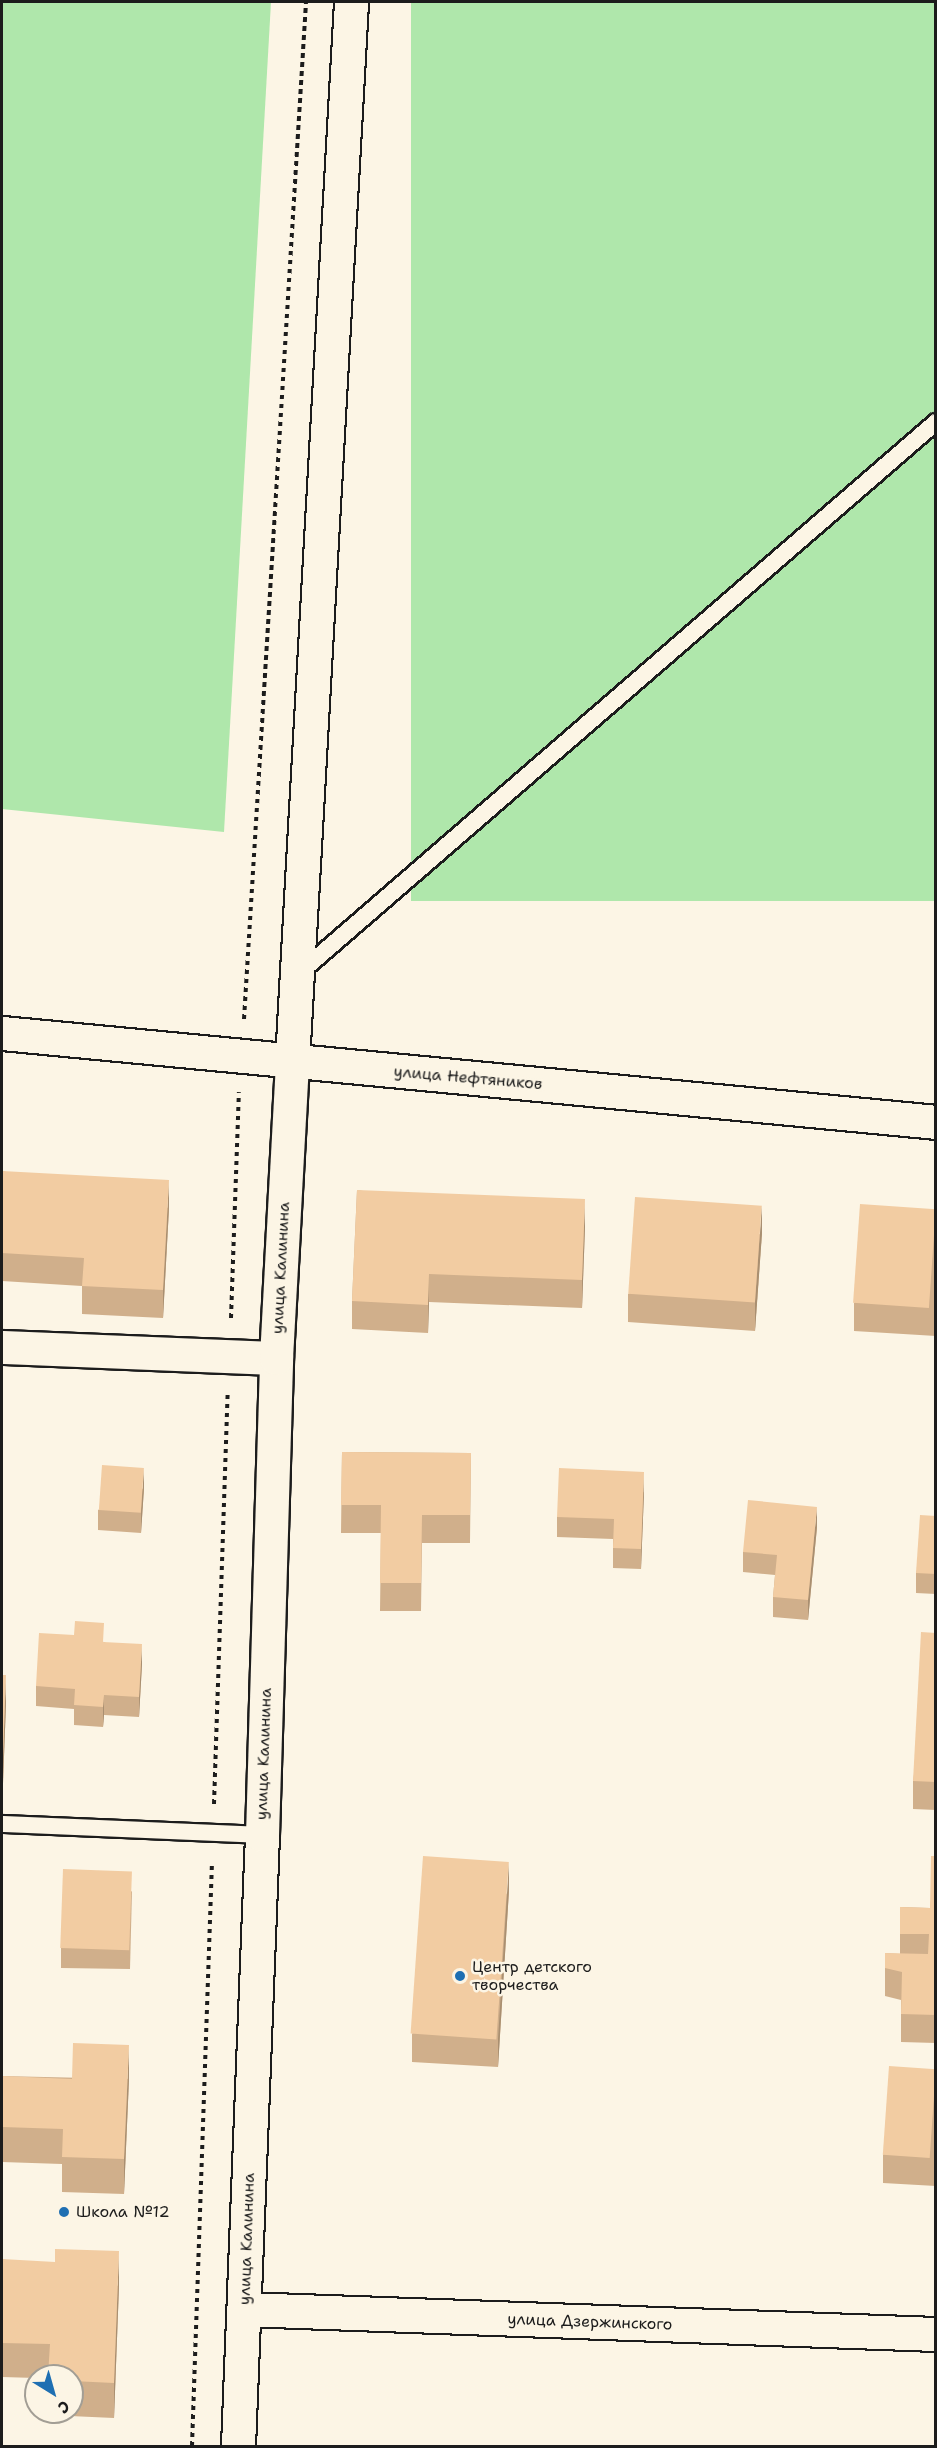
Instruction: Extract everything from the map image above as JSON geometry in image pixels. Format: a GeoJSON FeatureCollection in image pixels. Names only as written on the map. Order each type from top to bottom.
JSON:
{"type":"FeatureCollection","features":[{"type":"Feature","properties":{"kind":"main road","name":"улица Калинина"},"geometry":{"type":"LineString","coordinates":[[238,2446],[262,1835],[276,1358],[351,2]]}},
{"type":"Feature","properties":{"kind":"main road","name":"улица Нефтяников"},"geometry":{"type":"LineString","coordinates":[[2,1033],[936,1122]]}},
{"type":"Feature","properties":{"kind":"main road"},"geometry":{"type":"LineString","coordinates":[[2,1347],[276,1358]]}},
{"type":"Feature","properties":{"kind":"main road","name":"улица Дзержинского"},"geometry":{"type":"LineString","coordinates":[[244,2309],[936,2334]]}},
{"type":"Feature","properties":{"kind":"lane"},"geometry":{"type":"LineString","coordinates":[[297,976],[936,422]]}},
{"type":"Feature","properties":{"kind":"lane"},"geometry":{"type":"LineString","coordinates":[[2,1824],[262,1835]]}},
{"type":"Feature","properties":{"kind":"path"},"geometry":{"type":"LineString","coordinates":[[192,2446],[242,1056],[306,2]]}},
{"type":"Feature","properties":{"kind":"green space"},"geometry":{"type":"Polygon","coordinates":[[[2,2],[271,2],[224,832],[2,809],[2,2]]]}},
{"type":"Feature","properties":{"kind":"green space"},"geometry":{"type":"Polygon","coordinates":[[[411,2],[935,2],[935,901],[411,901],[411,2]]]}},
{"type":"Feature","properties":{"kind":"building"},"geometry":{"type":"Polygon","coordinates":[[[2,1171],[169,1180],[163,1290],[82,1286],[84,1258],[2,1253],[2,1171]]]}},
{"type":"Feature","properties":{"kind":"building"},"geometry":{"type":"Polygon","coordinates":[[[357,1190],[585,1199],[582,1280],[429,1274],[428,1305],[352,1301],[357,1190]]]}},
{"type":"Feature","properties":{"kind":"building"},"geometry":{"type":"Polygon","coordinates":[[[635,1197],[762,1206],[755,1303],[628,1294],[635,1197]]]}},
{"type":"Feature","properties":{"kind":"building"},"geometry":{"type":"Polygon","coordinates":[[[860,1204],[936,1209],[929,1308],[853,1303],[860,1204]]]}},
{"type":"Feature","properties":{"kind":"building"},"geometry":{"type":"Polygon","coordinates":[[[342,1452],[471,1453],[470,1515],[422,1515],[421,1583],[380,1583],[381,1505],[341,1505],[342,1452]]]}},
{"type":"Feature","properties":{"kind":"building"},"geometry":{"type":"Polygon","coordinates":[[[102,1465],[144,1468],[141,1513],[99,1510],[102,1465]]]}},
{"type":"Feature","properties":{"kind":"building"},"geometry":{"type":"Polygon","coordinates":[[[559,1468],[644,1472],[641,1549],[613,1548],[614,1519],[557,1517],[559,1468]]]}},
{"type":"Feature","properties":{"kind":"building"},"geometry":{"type":"Polygon","coordinates":[[[748,1500],[817,1507],[808,1600],[773,1597],[777,1555],[743,1552],[748,1500]]]}},
{"type":"Feature","properties":{"kind":"building"},"geometry":{"type":"Polygon","coordinates":[[[920,1515],[936,1516],[936,1574],[916,1573],[920,1515]]]}},
{"type":"Feature","properties":{"kind":"building"},"geometry":{"type":"Polygon","coordinates":[[[75,1621],[104,1623],[103,1642],[142,1644],[139,1697],[104,1695],[103,1707],[74,1705],[75,1689],[36,1686],[39,1633],[74,1635],[75,1621]]]}},
{"type":"Feature","properties":{"kind":"building"},"geometry":{"type":"Polygon","coordinates":[[[921,1632],[936,1633],[936,1782],[913,1781],[921,1632]]]}},
{"type":"Feature","properties":{"kind":"building"},"geometry":{"type":"Polygon","coordinates":[[[2,1675],[6,1675],[3,1755],[2,1755],[2,1675]]]}},
{"type":"Feature","properties":{"kind":"building","name":"Центр детского творчества"},"geometry":{"type":"Polygon","coordinates":[[[423,1856],[509,1862],[496,2040],[411,2034],[423,1856]]]}},
{"type":"Feature","properties":{"kind":"building"},"geometry":{"type":"Polygon","coordinates":[[[931,1856],[936,1856],[936,2015],[901,2014],[902,1972],[885,1968],[885,1953],[928,1954],[929,1934],[900,1934],[900,1907],[930,1908],[931,1856]]]}},
{"type":"Feature","properties":{"kind":"building"},"geometry":{"type":"Polygon","coordinates":[[[63,1869],[132,1871],[129,1950],[60,1948],[63,1869]]]}},
{"type":"Feature","properties":{"kind":"building"},"geometry":{"type":"Polygon","coordinates":[[[73,2043],[129,2045],[124,2159],[62,2157],[63,2129],[2,2127],[2,2076],[72,2079],[73,2043]]]}},
{"type":"Feature","properties":{"kind":"building"},"geometry":{"type":"Polygon","coordinates":[[[889,2066],[936,2069],[930,2158],[883,2155],[889,2066]]]}},
{"type":"Feature","properties":{"kind":"building"},"geometry":{"type":"Polygon","coordinates":[[[55,2249],[119,2251],[114,2383],[84,2382],[84,2364],[49,2364],[50,2344],[2,2343],[2,2259],[55,2262],[55,2249]]]}},
{"type":"Feature","properties":{"kind":"place","name":"Центр детского творчества"},"geometry":{"type":"Point","coordinates":[460,1976]}},
{"type":"Feature","properties":{"kind":"place","name":"Школа №12"},"geometry":{"type":"Point","coordinates":[64,2212]}}]}
